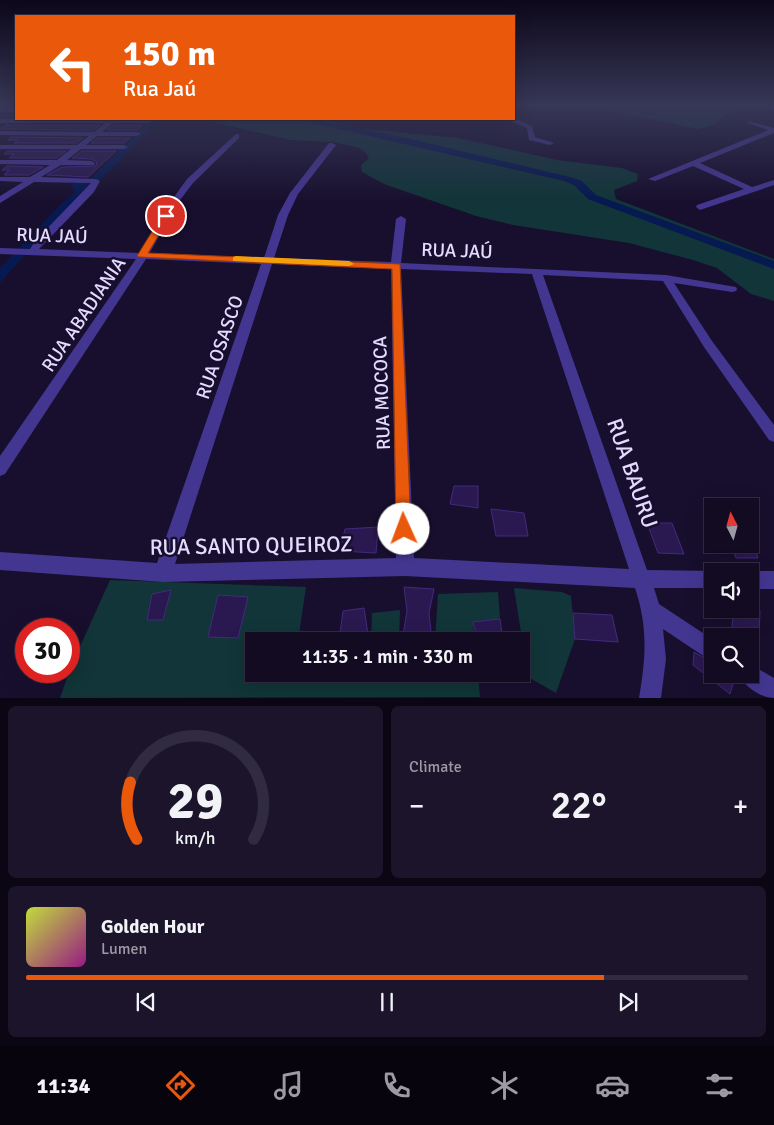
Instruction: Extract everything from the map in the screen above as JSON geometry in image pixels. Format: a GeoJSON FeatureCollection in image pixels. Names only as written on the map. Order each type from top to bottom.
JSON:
{"type":"FeatureCollection","features":[{"type":"Feature","properties":{"kind":"street"},"geometry":{"type":"LineString","coordinates":[[0,200],[35,179],[93,138]]}},
{"type":"Feature","properties":{"kind":"street","name":"RUA ABADIANIA"},"geometry":{"type":"LineString","coordinates":[[0,469],[142,256],[173,204],[190,181],[234,138]]}},
{"type":"Feature","properties":{"kind":"street"},"geometry":{"type":"LineString","coordinates":[[532,138],[550,143]]}},
{"type":"Feature","properties":{"kind":"street"},"geometry":{"type":"LineString","coordinates":[[652,179],[755,138]]}},
{"type":"Feature","properties":{"kind":"street","name":"RUA OSASCO"},"geometry":{"type":"LineString","coordinates":[[162,573],[283,215],[294,193],[332,145]]}},
{"type":"Feature","properties":{"kind":"street"},"geometry":{"type":"LineString","coordinates":[[0,147],[124,147]]}},
{"type":"Feature","properties":{"kind":"street"},"geometry":{"type":"LineString","coordinates":[[0,162],[91,162]]}},
{"type":"Feature","properties":{"kind":"street"},"geometry":{"type":"LineString","coordinates":[[693,163],[752,190]]}},
{"type":"Feature","properties":{"kind":"street"},"geometry":{"type":"LineString","coordinates":[[0,179],[92,180],[91,190],[62,216],[30,252]]}},
{"type":"Feature","properties":{"kind":"street"},"geometry":{"type":"LineString","coordinates":[[700,207],[774,182]]}},
{"type":"Feature","properties":{"kind":"street","name":"RUA MOCOCA"},"geometry":{"type":"LineString","coordinates":[[401,219],[396,266],[404,566]]}},
{"type":"Feature","properties":{"kind":"street","name":"RUA JAÚ"},"geometry":{"type":"LineString","coordinates":[[4,251],[536,270],[666,278],[732,289]]}},
{"type":"Feature","properties":{"kind":"street","name":"RUA BAURU"},"geometry":{"type":"LineString","coordinates":[[536,270],[652,610],[656,659],[650,698]]}},
{"type":"Feature","properties":{"kind":"street"},"geometry":{"type":"LineString","coordinates":[[666,278],[708,344],[774,436]]}},
{"type":"Feature","properties":{"kind":"street","name":"RUA SANTO QUEIROZ"},"geometry":{"type":"LineString","coordinates":[[0,561],[162,573],[404,566],[643,579],[704,580]]}},
{"type":"Feature","properties":{"kind":"street"},"geometry":{"type":"LineString","coordinates":[[759,580],[774,580]]}},
{"type":"Feature","properties":{"kind":"street"},"geometry":{"type":"LineString","coordinates":[[652,610],[704,645]]}},
{"type":"Feature","properties":{"kind":"street"},"geometry":{"type":"LineString","coordinates":[[759,680],[774,690]]}},
{"type":"Feature","properties":{"kind":"green space"},"geometry":{"type":"Polygon","coordinates":[[[280,138],[454,138],[557,160],[622,168],[638,174],[637,181],[614,190],[616,199],[774,259],[774,301],[751,294],[717,268],[693,260],[629,243],[513,225],[476,216],[384,184],[362,172],[361,165],[369,158],[365,152],[357,147],[331,142],[280,138]]]}},
{"type":"Feature","properties":{"kind":"green space"},"geometry":{"type":"Polygon","coordinates":[[[110,580],[306,587],[299,632],[245,632],[245,682],[479,682],[480,697],[60,698],[65,683],[80,683],[80,647],[110,580]]]}},
{"type":"Feature","properties":{"kind":"green space"},"geometry":{"type":"Polygon","coordinates":[[[514,588],[562,592],[571,596],[575,639],[556,693],[530,678],[530,632],[521,632],[514,588]]]}},
{"type":"Feature","properties":{"kind":"green space"},"geometry":{"type":"Polygon","coordinates":[[[498,592],[500,619],[473,622],[474,632],[436,632],[438,594],[498,592]]]}},
{"type":"Feature","properties":{"kind":"green space"},"geometry":{"type":"Polygon","coordinates":[[[400,610],[399,632],[371,632],[372,613],[400,610]]]}},
{"type":"Feature","properties":{"kind":"shaded area"},"geometry":{"type":"Polygon","coordinates":[[[133,138],[141,138],[116,165],[60,215],[0,283],[0,268],[62,203],[75,192],[71,185],[78,181],[89,180],[133,138]]]}},
{"type":"Feature","properties":{"kind":"building"},"geometry":{"type":"Polygon","coordinates":[[[10,138],[83,138],[76,143],[14,143],[18,140],[8,140],[10,138]]]}},
{"type":"Feature","properties":{"kind":"building"},"geometry":{"type":"Polygon","coordinates":[[[98,138],[130,138],[124,143],[91,143],[98,138]]]}},
{"type":"Feature","properties":{"kind":"building"},"geometry":{"type":"Polygon","coordinates":[[[8,151],[66,151],[56,158],[9,158],[14,154],[4,154],[8,151]]]}},
{"type":"Feature","properties":{"kind":"building"},"geometry":{"type":"Polygon","coordinates":[[[82,151],[116,151],[88,177],[47,175],[62,167],[96,166],[97,162],[92,159],[72,158],[82,151]]]}},
{"type":"Feature","properties":{"kind":"building"},"geometry":{"type":"Polygon","coordinates":[[[7,166],[43,167],[29,175],[4,175],[9,170],[2,170],[7,166]]]}},
{"type":"Feature","properties":{"kind":"building"},"geometry":{"type":"Polygon","coordinates":[[[454,486],[478,486],[478,508],[450,504],[454,486]]]}},
{"type":"Feature","properties":{"kind":"building"},"geometry":{"type":"Polygon","coordinates":[[[491,509],[524,513],[528,536],[496,536],[491,509]]]}},
{"type":"Feature","properties":{"kind":"building"},"geometry":{"type":"Polygon","coordinates":[[[647,523],[672,523],[684,554],[658,553],[647,523]]]}},
{"type":"Feature","properties":{"kind":"building"},"geometry":{"type":"Polygon","coordinates":[[[378,527],[376,553],[340,551],[345,529],[378,527]]]}},
{"type":"Feature","properties":{"kind":"building"},"geometry":{"type":"Polygon","coordinates":[[[734,553],[756,553],[758,558],[736,558],[734,553]]]}},
{"type":"Feature","properties":{"kind":"building"},"geometry":{"type":"Polygon","coordinates":[[[404,587],[434,589],[429,613],[431,632],[404,632],[407,611],[404,587]]]}},
{"type":"Feature","properties":{"kind":"building"},"geometry":{"type":"Polygon","coordinates":[[[171,590],[163,620],[147,620],[152,594],[171,590]]]}},
{"type":"Feature","properties":{"kind":"building"},"geometry":{"type":"Polygon","coordinates":[[[218,595],[248,597],[238,638],[208,637],[218,595]]]}},
{"type":"Feature","properties":{"kind":"building"},"geometry":{"type":"Polygon","coordinates":[[[364,608],[368,632],[340,632],[343,611],[364,608]]]}},
{"type":"Feature","properties":{"kind":"building"},"geometry":{"type":"Polygon","coordinates":[[[760,611],[759,636],[759,628],[732,628],[733,618],[759,618],[760,611]]]}},
{"type":"Feature","properties":{"kind":"building"},"geometry":{"type":"Polygon","coordinates":[[[573,613],[612,615],[618,642],[575,639],[573,613]]]}},
{"type":"Feature","properties":{"kind":"building"},"geometry":{"type":"Polygon","coordinates":[[[500,619],[502,632],[476,632],[473,622],[500,619]]]}},
{"type":"Feature","properties":{"kind":"building"},"geometry":{"type":"Polygon","coordinates":[[[694,652],[704,658],[704,674],[693,665],[694,652]]]}},
{"type":"Feature","properties":{"kind":"building"},"geometry":{"type":"Polygon","coordinates":[[[716,683],[733,683],[730,694],[716,683]]]}},
{"type":"Feature","properties":{"kind":"waterway"},"geometry":{"type":"LineString","coordinates":[[390,138],[567,179],[578,183],[592,197],[774,265]]}},
{"type":"Feature","properties":{"kind":"slow traffic"},"geometry":{"type":"LineString","coordinates":[[236,259],[349,264]]}},
{"type":"Feature","properties":{"kind":"route"},"geometry":{"type":"LineString","coordinates":[[166,216],[142,256],[396,266],[404,529]]}}]}
